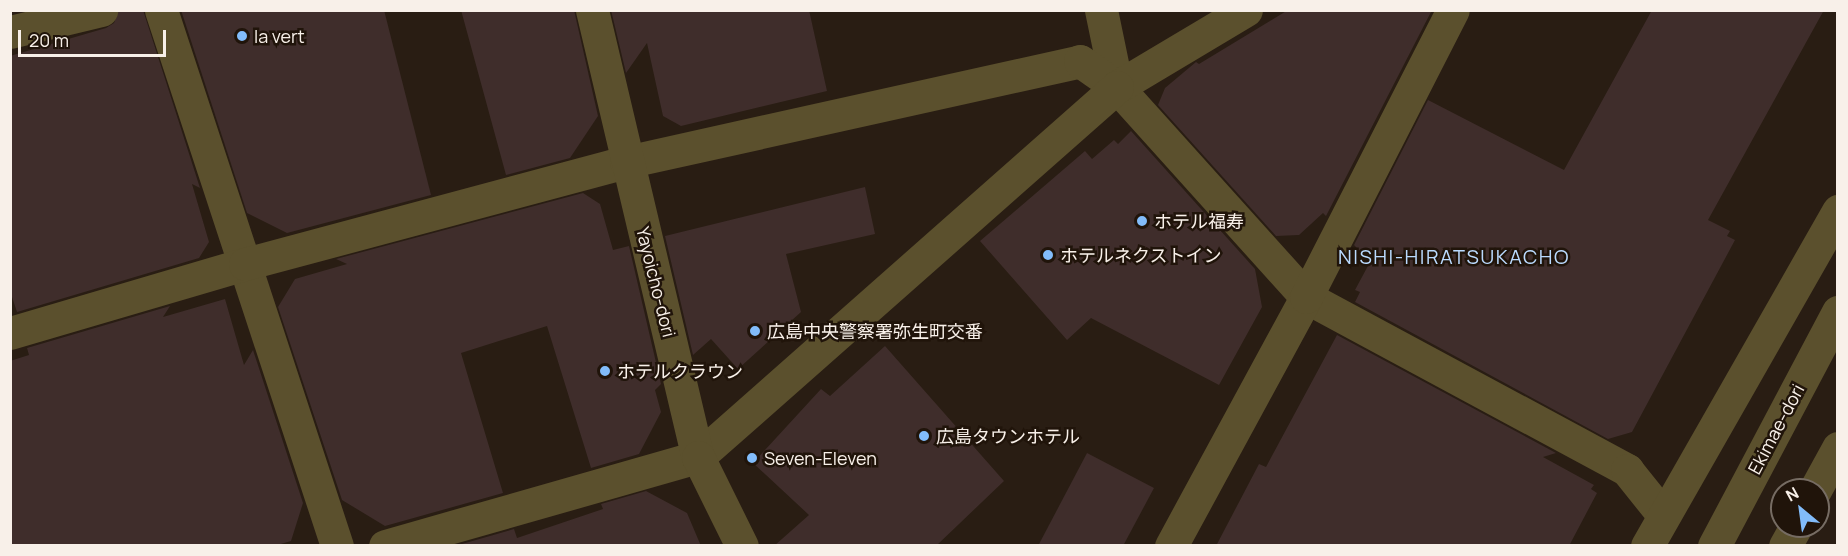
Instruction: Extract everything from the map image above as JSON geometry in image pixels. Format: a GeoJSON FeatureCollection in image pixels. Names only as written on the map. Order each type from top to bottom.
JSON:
{"type":"FeatureCollection","features":[{"type":"Feature","properties":{"kind":"street"},"geometry":{"type":"LineString","coordinates":[[10,32],[101,10]]}},
{"type":"Feature","properties":{"kind":"street"},"geometry":{"type":"LineString","coordinates":[[161,10],[337,546]]}},
{"type":"Feature","properties":{"kind":"street","name":"Yayoicho-dori"},"geometry":{"type":"LineString","coordinates":[[592,10],[626,162],[698,457],[742,546]]}},
{"type":"Feature","properties":{"kind":"street"},"geometry":{"type":"LineString","coordinates":[[1101,10],[1117,87]]}},
{"type":"Feature","properties":{"kind":"street"},"geometry":{"type":"LineString","coordinates":[[385,546],[698,457],[1117,87],[1246,10]]}},
{"type":"Feature","properties":{"kind":"street"},"geometry":{"type":"LineString","coordinates":[[1171,546],[1306,297],[1453,10]]}},
{"type":"Feature","properties":{"kind":"street"},"geometry":{"type":"LineString","coordinates":[[10,333],[245,264],[626,162],[1080,61],[1117,87],[1306,297],[1627,471],[1663,515]]}},
{"type":"Feature","properties":{"kind":"street"},"geometry":{"type":"LineString","coordinates":[[1647,546],[1838,211]]}},
{"type":"Feature","properties":{"kind":"street","name":"Ekimae-dori"},"geometry":{"type":"LineString","coordinates":[[1714,546],[1838,312]]}},
{"type":"Feature","properties":{"kind":"street"},"geometry":{"type":"LineString","coordinates":[[1822,478],[1838,448]]}},
{"type":"Feature","properties":{"kind":"building"},"geometry":{"type":"Polygon","coordinates":[[[119,10],[143,10],[200,188],[192,184],[209,242],[199,258],[17,312],[10,291],[10,56],[106,28],[114,23],[119,10]]]}},
{"type":"Feature","properties":{"kind":"building"},"geometry":{"type":"Polygon","coordinates":[[[181,10],[384,10],[431,195],[287,233],[247,213],[181,10]]]}},
{"type":"Feature","properties":{"kind":"building"},"geometry":{"type":"Polygon","coordinates":[[[461,10],[574,10],[598,116],[570,158],[506,175],[461,10]]]}},
{"type":"Feature","properties":{"kind":"building"},"geometry":{"type":"Polygon","coordinates":[[[611,10],[809,10],[827,91],[681,126],[663,116],[647,43],[626,73],[611,10]]]}},
{"type":"Feature","properties":{"kind":"building"},"geometry":{"type":"Polygon","coordinates":[[[1288,10],[1432,10],[1326,216],[1323,213],[1299,235],[1276,236],[1158,105],[1165,88],[1196,62],[1199,64],[1288,10]]]}},
{"type":"Feature","properties":{"kind":"building"},"geometry":{"type":"Polygon","coordinates":[[[1652,10],[1824,10],[1708,220],[1730,231],[1727,236],[1735,240],[1632,432],[1608,439],[1355,302],[1360,292],[1355,290],[1370,262],[1354,245],[1428,100],[1564,170],[1652,10]]]}},
{"type":"Feature","properties":{"kind":"building"},"geometry":{"type":"Polygon","coordinates":[[[1131,131],[1255,269],[1262,307],[1219,385],[1091,318],[1067,340],[980,241],[1085,151],[1092,159],[1114,140],[1118,144],[1131,131]]]}},
{"type":"Feature","properties":{"kind":"building"},"geometry":{"type":"Polygon","coordinates":[[[865,187],[875,234],[786,254],[801,312],[738,369],[711,339],[693,355],[665,236],[865,187]]]}},
{"type":"Feature","properties":{"kind":"building"},"geometry":{"type":"Polygon","coordinates":[[[583,193],[600,204],[613,250],[629,246],[661,384],[655,390],[661,412],[639,454],[591,468],[547,326],[461,353],[503,493],[385,526],[342,500],[278,307],[295,279],[347,264],[336,259],[583,193]]]}},
{"type":"Feature","properties":{"kind":"building"},"geometry":{"type":"Polygon","coordinates":[[[225,299],[244,365],[253,350],[303,503],[291,541],[274,546],[10,546],[10,361],[29,355],[27,348],[170,306],[163,317],[225,299]]]}},
{"type":"Feature","properties":{"kind":"building"},"geometry":{"type":"Polygon","coordinates":[[[1337,335],[1556,453],[1543,457],[1594,485],[1591,489],[1597,493],[1569,546],[1216,546],[1259,464],[1266,467],[1337,335]]]}},
{"type":"Feature","properties":{"kind":"building"},"geometry":{"type":"Polygon","coordinates":[[[885,346],[1004,481],[936,546],[774,546],[809,515],[753,463],[821,389],[830,396],[885,346]]]}},
{"type":"Feature","properties":{"kind":"building"},"geometry":{"type":"Polygon","coordinates":[[[1087,453],[1154,488],[1123,546],[1038,546],[1087,453]]]}},
{"type":"Feature","properties":{"kind":"building"},"geometry":{"type":"Polygon","coordinates":[[[646,491],[687,513],[701,546],[455,546],[514,529],[517,538],[603,509],[601,504],[646,491]]]}},
{"type":"Feature","properties":{"kind":"place","name":"la vert"},"geometry":{"type":"Point","coordinates":[242,36]}},
{"type":"Feature","properties":{"kind":"place","name":"ホテル福寿"},"geometry":{"type":"Point","coordinates":[1142,221]}},
{"type":"Feature","properties":{"kind":"place","name":"ホテルネクストイン"},"geometry":{"type":"Point","coordinates":[1048,255]}},
{"type":"Feature","properties":{"kind":"place","name":"広島中央警察署弥生町交番"},"geometry":{"type":"Point","coordinates":[755,331]}},
{"type":"Feature","properties":{"kind":"place","name":"ホテルクラウン"},"geometry":{"type":"Point","coordinates":[605,371]}},
{"type":"Feature","properties":{"kind":"place","name":"広島タウンホテル"},"geometry":{"type":"Point","coordinates":[924,436]}},
{"type":"Feature","properties":{"kind":"place","name":"Seven-Eleven"},"geometry":{"type":"Point","coordinates":[752,458]}},
{"type":"Feature","properties":{"kind":"district","name":"NISHI-HIRATSUKACHO"},"geometry":{"type":"Point","coordinates":[1454,256]}}]}
